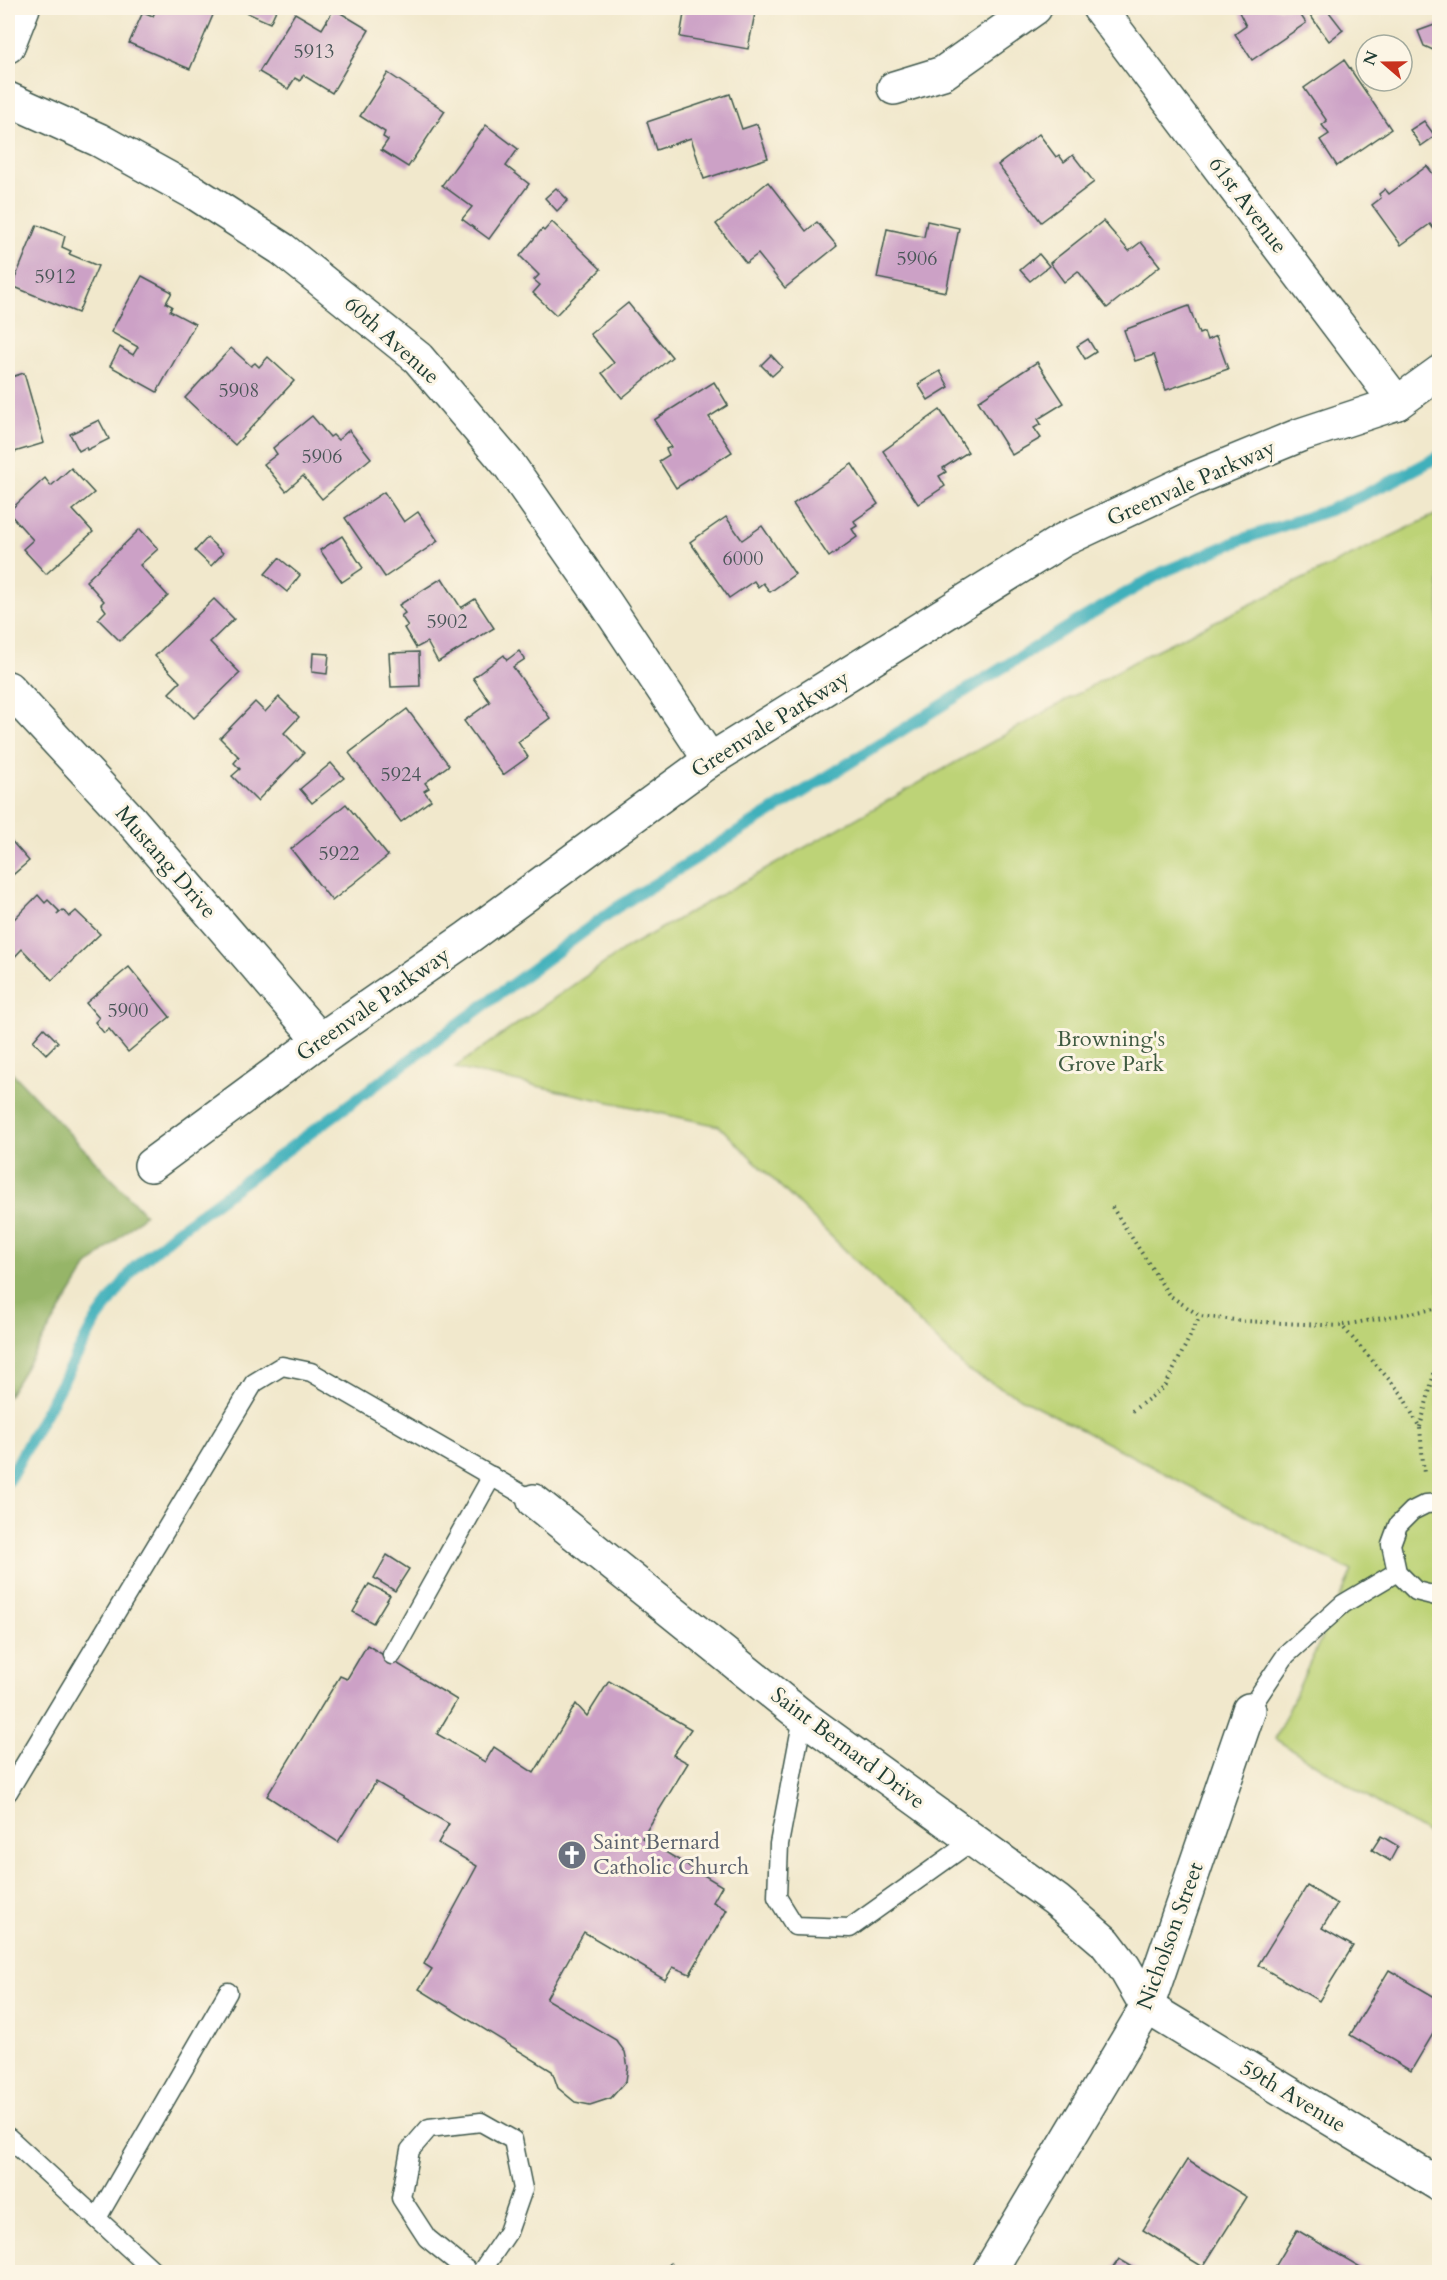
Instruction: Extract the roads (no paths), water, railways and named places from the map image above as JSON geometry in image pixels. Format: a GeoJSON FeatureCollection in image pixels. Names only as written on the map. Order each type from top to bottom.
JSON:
{"type":"FeatureCollection","features":[{"type":"Feature","properties":{"kind":"street"},"geometry":{"type":"LineString","coordinates":[[8,46],[23,8]]}},
{"type":"Feature","properties":{"kind":"street"},"geometry":{"type":"LineString","coordinates":[[894,88],[943,73],[1035,8]]}},
{"type":"Feature","properties":{"kind":"street","name":"61st Avenue"},"geometry":{"type":"LineString","coordinates":[[1099,8],[1397,403]]}},
{"type":"Feature","properties":{"kind":"street","name":"60th Avenue"},"geometry":{"type":"LineString","coordinates":[[8,99],[99,140],[195,193],[282,249],[418,358],[510,466],[605,602],[710,760]]}},
{"type":"Feature","properties":{"kind":"street","name":"Greenvale Parkway"},"geometry":{"type":"LineString","coordinates":[[151,1166],[320,1040],[486,924],[710,760],[1063,540],[1193,479],[1289,439],[1397,403],[1440,372]]}},
{"type":"Feature","properties":{"kind":"street","name":"Mustang Drive"},"geometry":{"type":"LineString","coordinates":[[8,688],[130,819],[320,1040]]}},
{"type":"Feature","properties":{"kind":"street","name":"Saint Bernard Drive"},"geometry":{"type":"LineString","coordinates":[[534,1501],[803,1716],[1056,1900],[1104,1942],[1124,1967],[1147,2007]]}},
{"type":"Feature","properties":{"kind":"street","name":"Nicholson Street"},"geometry":{"type":"LineString","coordinates":[[989,2272],[1147,2007],[1249,1710]]}},
{"type":"Feature","properties":{"kind":"street","name":"59th Avenue"},"geometry":{"type":"LineString","coordinates":[[1147,2007],[1440,2185]]}},
{"type":"Feature","properties":{"kind":"lane"},"geometry":{"type":"LineString","coordinates":[[8,1792],[254,1383],[282,1366],[311,1372],[534,1501]]}},
{"type":"Feature","properties":{"kind":"lane"},"geometry":{"type":"LineString","coordinates":[[392,1655],[492,1476]]}},
{"type":"Feature","properties":{"kind":"lane"},"geometry":{"type":"LineString","coordinates":[[1433,1504],[1412,1511],[1398,1525],[1391,1544],[1397,1572],[1416,1592],[1440,1597]]}},
{"type":"Feature","properties":{"kind":"lane"},"geometry":{"type":"LineString","coordinates":[[1249,1710],[1286,1654],[1343,1604],[1397,1572]]}},
{"type":"Feature","properties":{"kind":"lane"},"geometry":{"type":"LineString","coordinates":[[803,1716],[779,1844],[777,1897],[795,1926],[850,1928],[972,1840]]}},
{"type":"Feature","properties":{"kind":"lane"},"geometry":{"type":"LineString","coordinates":[[97,2218],[228,1992]]}},
{"type":"Feature","properties":{"kind":"lane"},"geometry":{"type":"LineString","coordinates":[[469,2272],[427,2238],[401,2198],[410,2150],[429,2128],[480,2122],[513,2140],[523,2189],[508,2232],[481,2272]]}},
{"type":"Feature","properties":{"kind":"lane"},"geometry":{"type":"LineString","coordinates":[[8,2137],[155,2272]]}},
{"type":"Feature","properties":{"kind":"waterway"},"geometry":{"type":"LineString","coordinates":[[8,1481],[95,1322],[135,1267],[177,1231],[616,908],[1073,624],[1163,572],[1243,539],[1332,509],[1440,456]]}},
{"type":"Feature","properties":{"kind":"place","name":"Saint Bernard Catholic Church"},"geometry":{"type":"Point","coordinates":[572,1855]}},
{"type":"Feature","properties":{"kind":"park label","name":"Browning's Grove Park"},"geometry":{"type":"Point","coordinates":[1111,1052]}}]}
